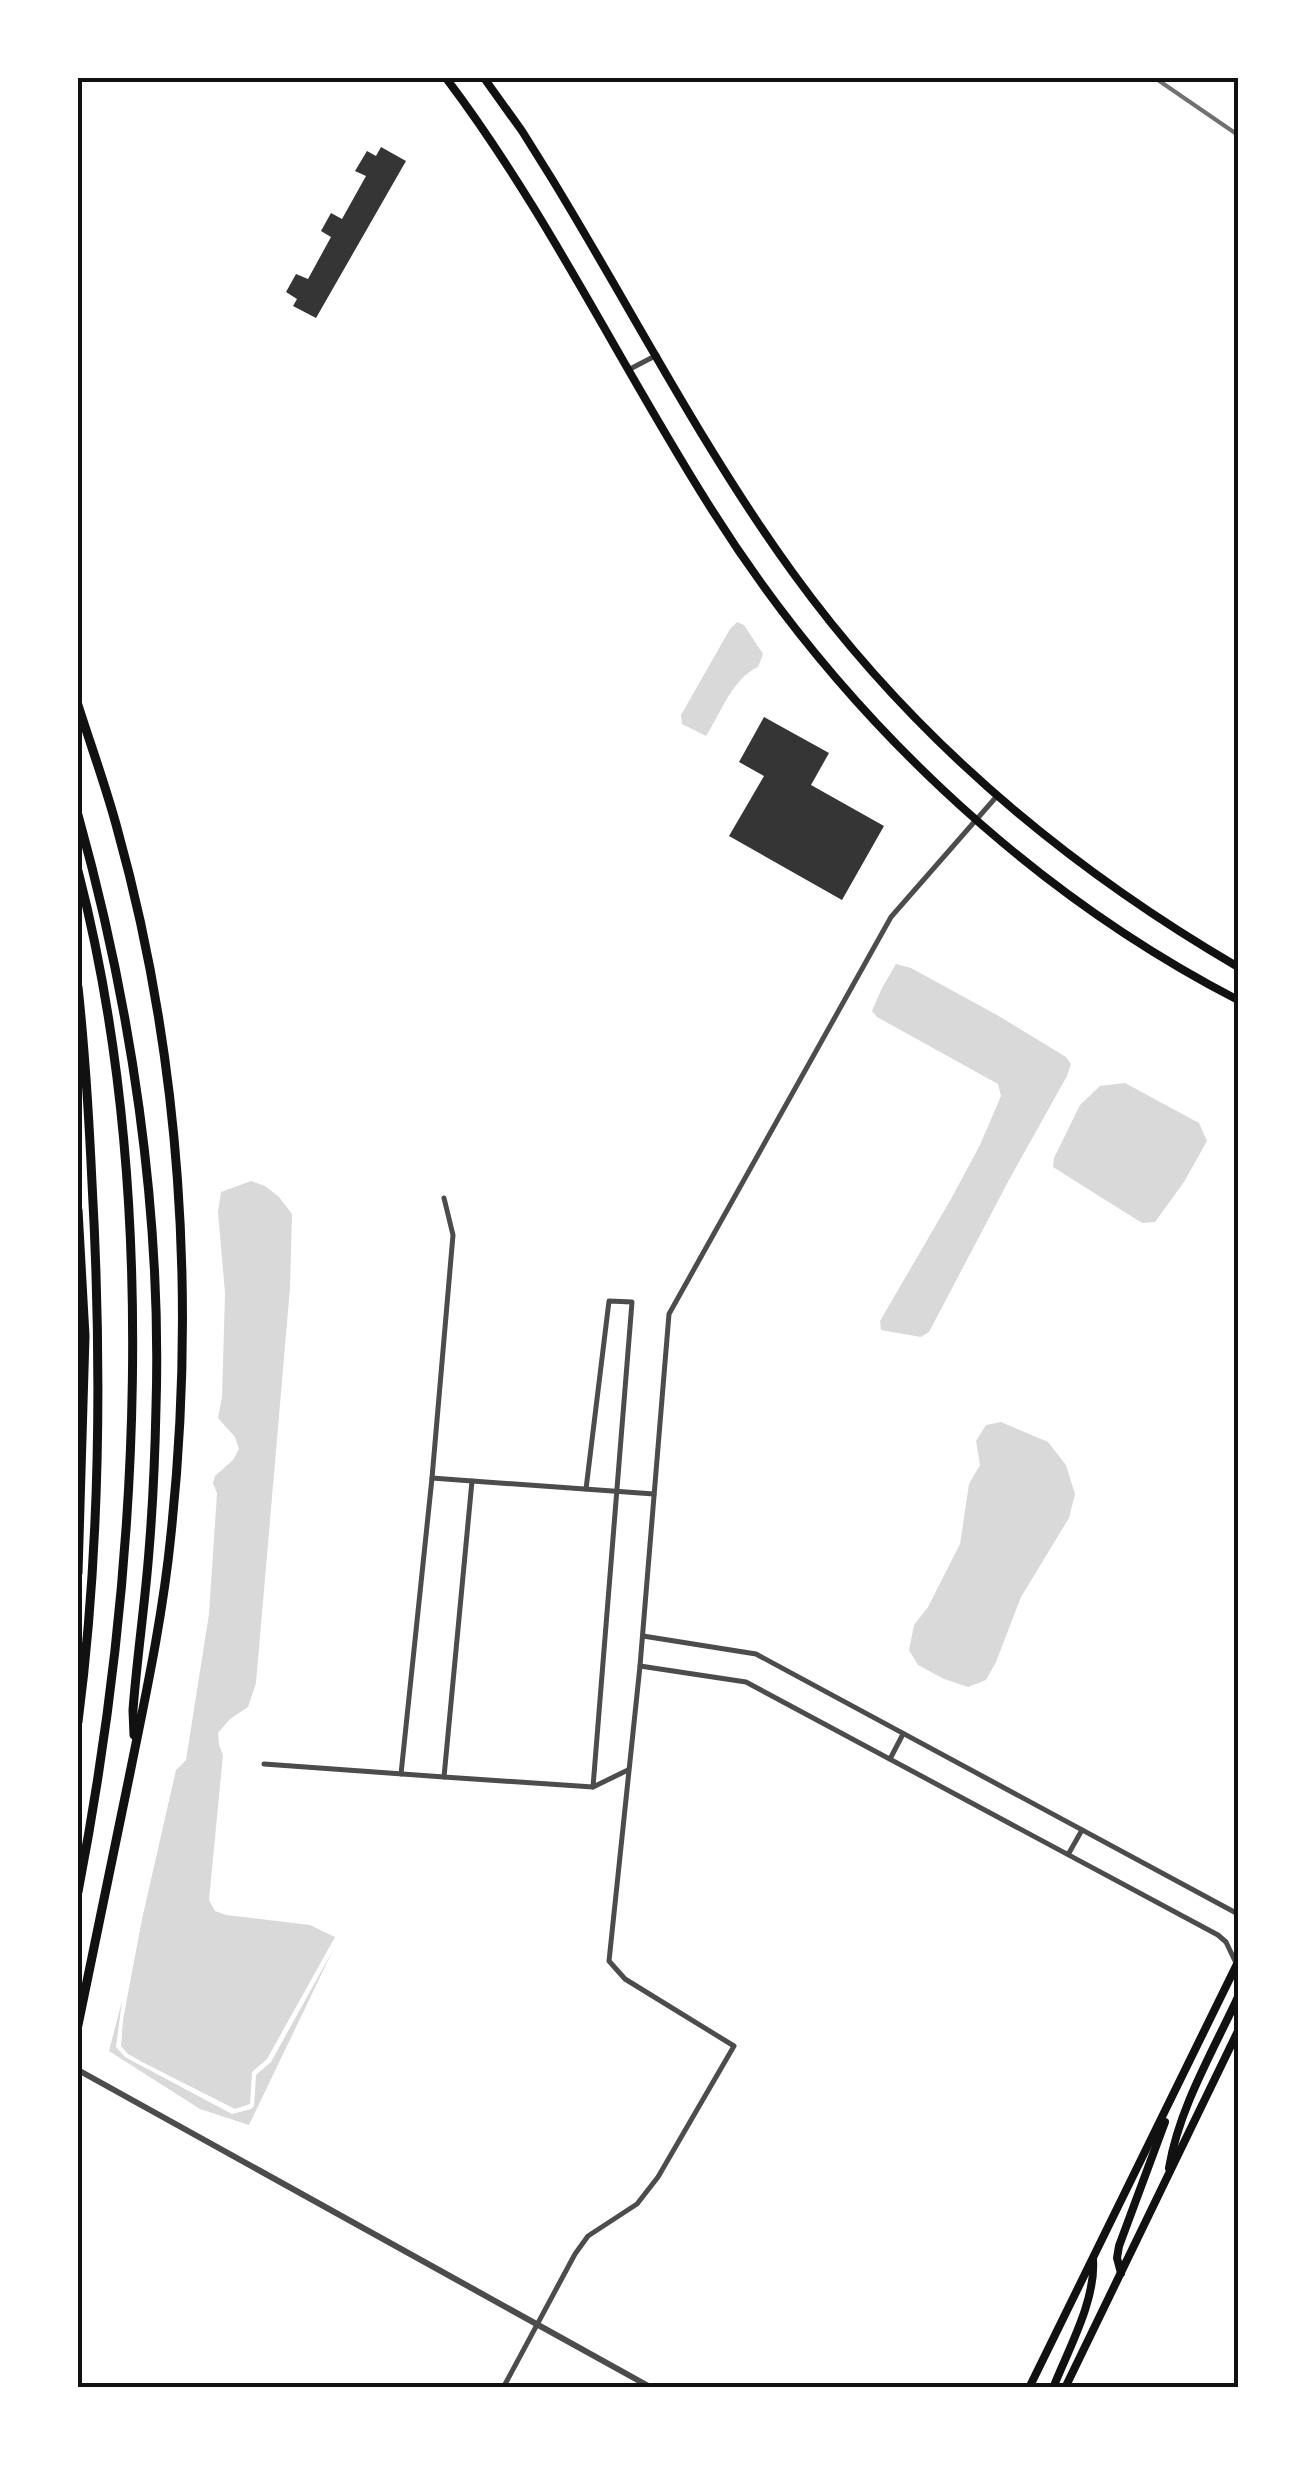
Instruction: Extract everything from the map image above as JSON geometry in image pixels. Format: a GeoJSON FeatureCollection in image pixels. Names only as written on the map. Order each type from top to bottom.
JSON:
{"type":"FeatureCollection","features":[{"type":"Feature","properties":{"kind":"highway"},"geometry":{"type":"LineString","coordinates":[[78,705],[118,829],[162,1038],[178,1185],[183,1341],[178,1456],[161,1612],[78,2024]]}},
{"type":"Feature","properties":{"kind":"highway"},"geometry":{"type":"LineString","coordinates":[[78,815],[111,953],[139,1105],[154,1266],[156,1436],[133,1710],[136,1743]]}},
{"type":"Feature","properties":{"kind":"highway"},"geometry":{"type":"LineString","coordinates":[[78,871],[103,990],[117,1088],[126,1187],[131,1324],[127,1487],[116,1631],[97,1784],[78,1892]]}},
{"type":"Feature","properties":{"kind":"highway"},"geometry":{"type":"LineString","coordinates":[[78,986],[97,1268],[98,1368],[93,1564],[78,1722]]}},
{"type":"Feature","properties":{"kind":"highway"},"geometry":{"type":"LineString","coordinates":[[78,1210],[84,1336],[78,1573]]}},
{"type":"Feature","properties":{"kind":"main road"},"geometry":{"type":"LineString","coordinates":[[446,78],[528,196],[711,509],[831,672],[881,727],[1022,857],[1114,928],[1238,1000]]}},
{"type":"Feature","properties":{"kind":"main road"},"geometry":{"type":"LineString","coordinates":[[484,78],[552,179],[732,484],[856,654],[958,762],[1042,833],[1137,904],[1238,967]]}},
{"type":"Feature","properties":{"kind":"main road"},"geometry":{"type":"LineString","coordinates":[[1029,2388],[1238,1964]]}},
{"type":"Feature","properties":{"kind":"main road"},"geometry":{"type":"LineString","coordinates":[[1168,2178],[1173,2147],[1192,2095],[1238,1996]]}},
{"type":"Feature","properties":{"kind":"main road"},"geometry":{"type":"LineString","coordinates":[[1065,2388],[1238,2031]]}},
{"type":"Feature","properties":{"kind":"main road"},"geometry":{"type":"LineString","coordinates":[[1121,2274],[1119,2246],[1180,2082]]}},
{"type":"Feature","properties":{"kind":"main road"},"geometry":{"type":"LineString","coordinates":[[1053,2388],[1086,2305],[1093,2258]]}},
{"type":"Feature","properties":{"kind":"street"},"geometry":{"type":"LineString","coordinates":[[630,369],[656,355]]}},
{"type":"Feature","properties":{"kind":"street"},"geometry":{"type":"LineString","coordinates":[[504,2388],[574,2254],[588,2236],[637,2204],[658,2177],[734,2046],[624,1978],[610,1962],[640,1666],[669,1314],[890,916],[997,796]]}},
{"type":"Feature","properties":{"kind":"street"},"geometry":{"type":"LineString","coordinates":[[401,1774],[453,1234],[444,1198]]}},
{"type":"Feature","properties":{"kind":"street"},"geometry":{"type":"LineString","coordinates":[[586,1489],[609,1301],[632,1302],[593,1787]]}},
{"type":"Feature","properties":{"kind":"street"},"geometry":{"type":"LineString","coordinates":[[432,1478],[654,1494]]}},
{"type":"Feature","properties":{"kind":"street"},"geometry":{"type":"LineString","coordinates":[[444,1777],[472,1482]]}},
{"type":"Feature","properties":{"kind":"street"},"geometry":{"type":"LineString","coordinates":[[642,1636],[756,1654],[1238,1914]]}},
{"type":"Feature","properties":{"kind":"street"},"geometry":{"type":"LineString","coordinates":[[640,1666],[746,1682],[1218,1935],[1238,1964]]}},
{"type":"Feature","properties":{"kind":"street"},"geometry":{"type":"LineString","coordinates":[[890,1759],[904,1734]]}},
{"type":"Feature","properties":{"kind":"street"},"geometry":{"type":"LineString","coordinates":[[264,1764],[593,1787],[629,1769]]}},
{"type":"Feature","properties":{"kind":"street"},"geometry":{"type":"LineString","coordinates":[[1069,1853],[1082,1830]]}},
{"type":"Feature","properties":{"kind":"street"},"geometry":{"type":"LineString","coordinates":[[78,2070],[652,2388]]}},
{"type":"Feature","properties":{"kind":"shaded area"},"geometry":{"type":"Polygon","coordinates":[[[737,622],[744,625],[763,654],[758,667],[734,688],[706,736],[682,724],[681,715],[737,622]]]}},
{"type":"Feature","properties":{"kind":"shaded area"},"geometry":{"type":"Polygon","coordinates":[[[896,964],[911,968],[997,1015],[1066,1057],[1071,1064],[929,1332],[921,1337],[881,1330],[880,1321],[951,1199],[1001,1096],[998,1084],[872,1011],[896,964]]]}},
{"type":"Feature","properties":{"kind":"shaded area"},"geometry":{"type":"Polygon","coordinates":[[[1125,1083],[1199,1123],[1207,1141],[1155,1222],[1142,1223],[1053,1167],[1080,1105],[1100,1086],[1125,1083]]]}},
{"type":"Feature","properties":{"kind":"shaded area"},"geometry":{"type":"Polygon","coordinates":[[[251,1181],[279,1197],[292,1214],[290,1288],[256,1683],[248,1707],[218,1733],[223,1755],[209,1900],[215,1911],[226,1915],[310,1925],[335,1937],[267,2059],[252,2072],[250,2104],[235,2109],[146,2064],[121,2046],[142,1919],[176,1770],[186,1760],[209,1614],[217,1493],[213,1483],[239,1449],[235,1437],[218,1418],[225,1293],[218,1212],[221,1192],[251,1181]]]}},
{"type":"Feature","properties":{"kind":"shaded area"},"geometry":{"type":"Polygon","coordinates":[[[1001,1422],[1048,1442],[1066,1465],[1075,1494],[1069,1518],[1021,1597],[996,1662],[986,1680],[968,1687],[918,1665],[909,1650],[914,1625],[928,1607],[960,1544],[969,1484],[980,1465],[976,1441],[986,1425],[1001,1422]]]}},
{"type":"Feature","properties":{"kind":"shaded area"},"geometry":{"type":"Polygon","coordinates":[[[333,1950],[249,2125],[200,2109],[109,2051],[122,2001],[116,2047],[125,2057],[232,2114],[251,2109],[256,2075],[271,2062],[333,1950]]]}},
{"type":"Feature","properties":{"kind":"building"},"geometry":{"type":"Polygon","coordinates":[[[381,147],[406,161],[316,318],[293,306],[297,299],[286,292],[296,274],[308,279],[331,237],[321,231],[331,213],[342,219],[366,176],[355,171],[367,151],[376,156],[381,147]]]}},
{"type":"Feature","properties":{"kind":"building"},"geometry":{"type":"Polygon","coordinates":[[[764,717],[829,753],[811,785],[884,826],[842,900],[729,836],[764,776],[739,762],[764,717]]]}},
{"type":"Feature","properties":{"kind":"railway"},"geometry":{"type":"LineString","coordinates":[[1155,78],[1238,135]]}}]}
